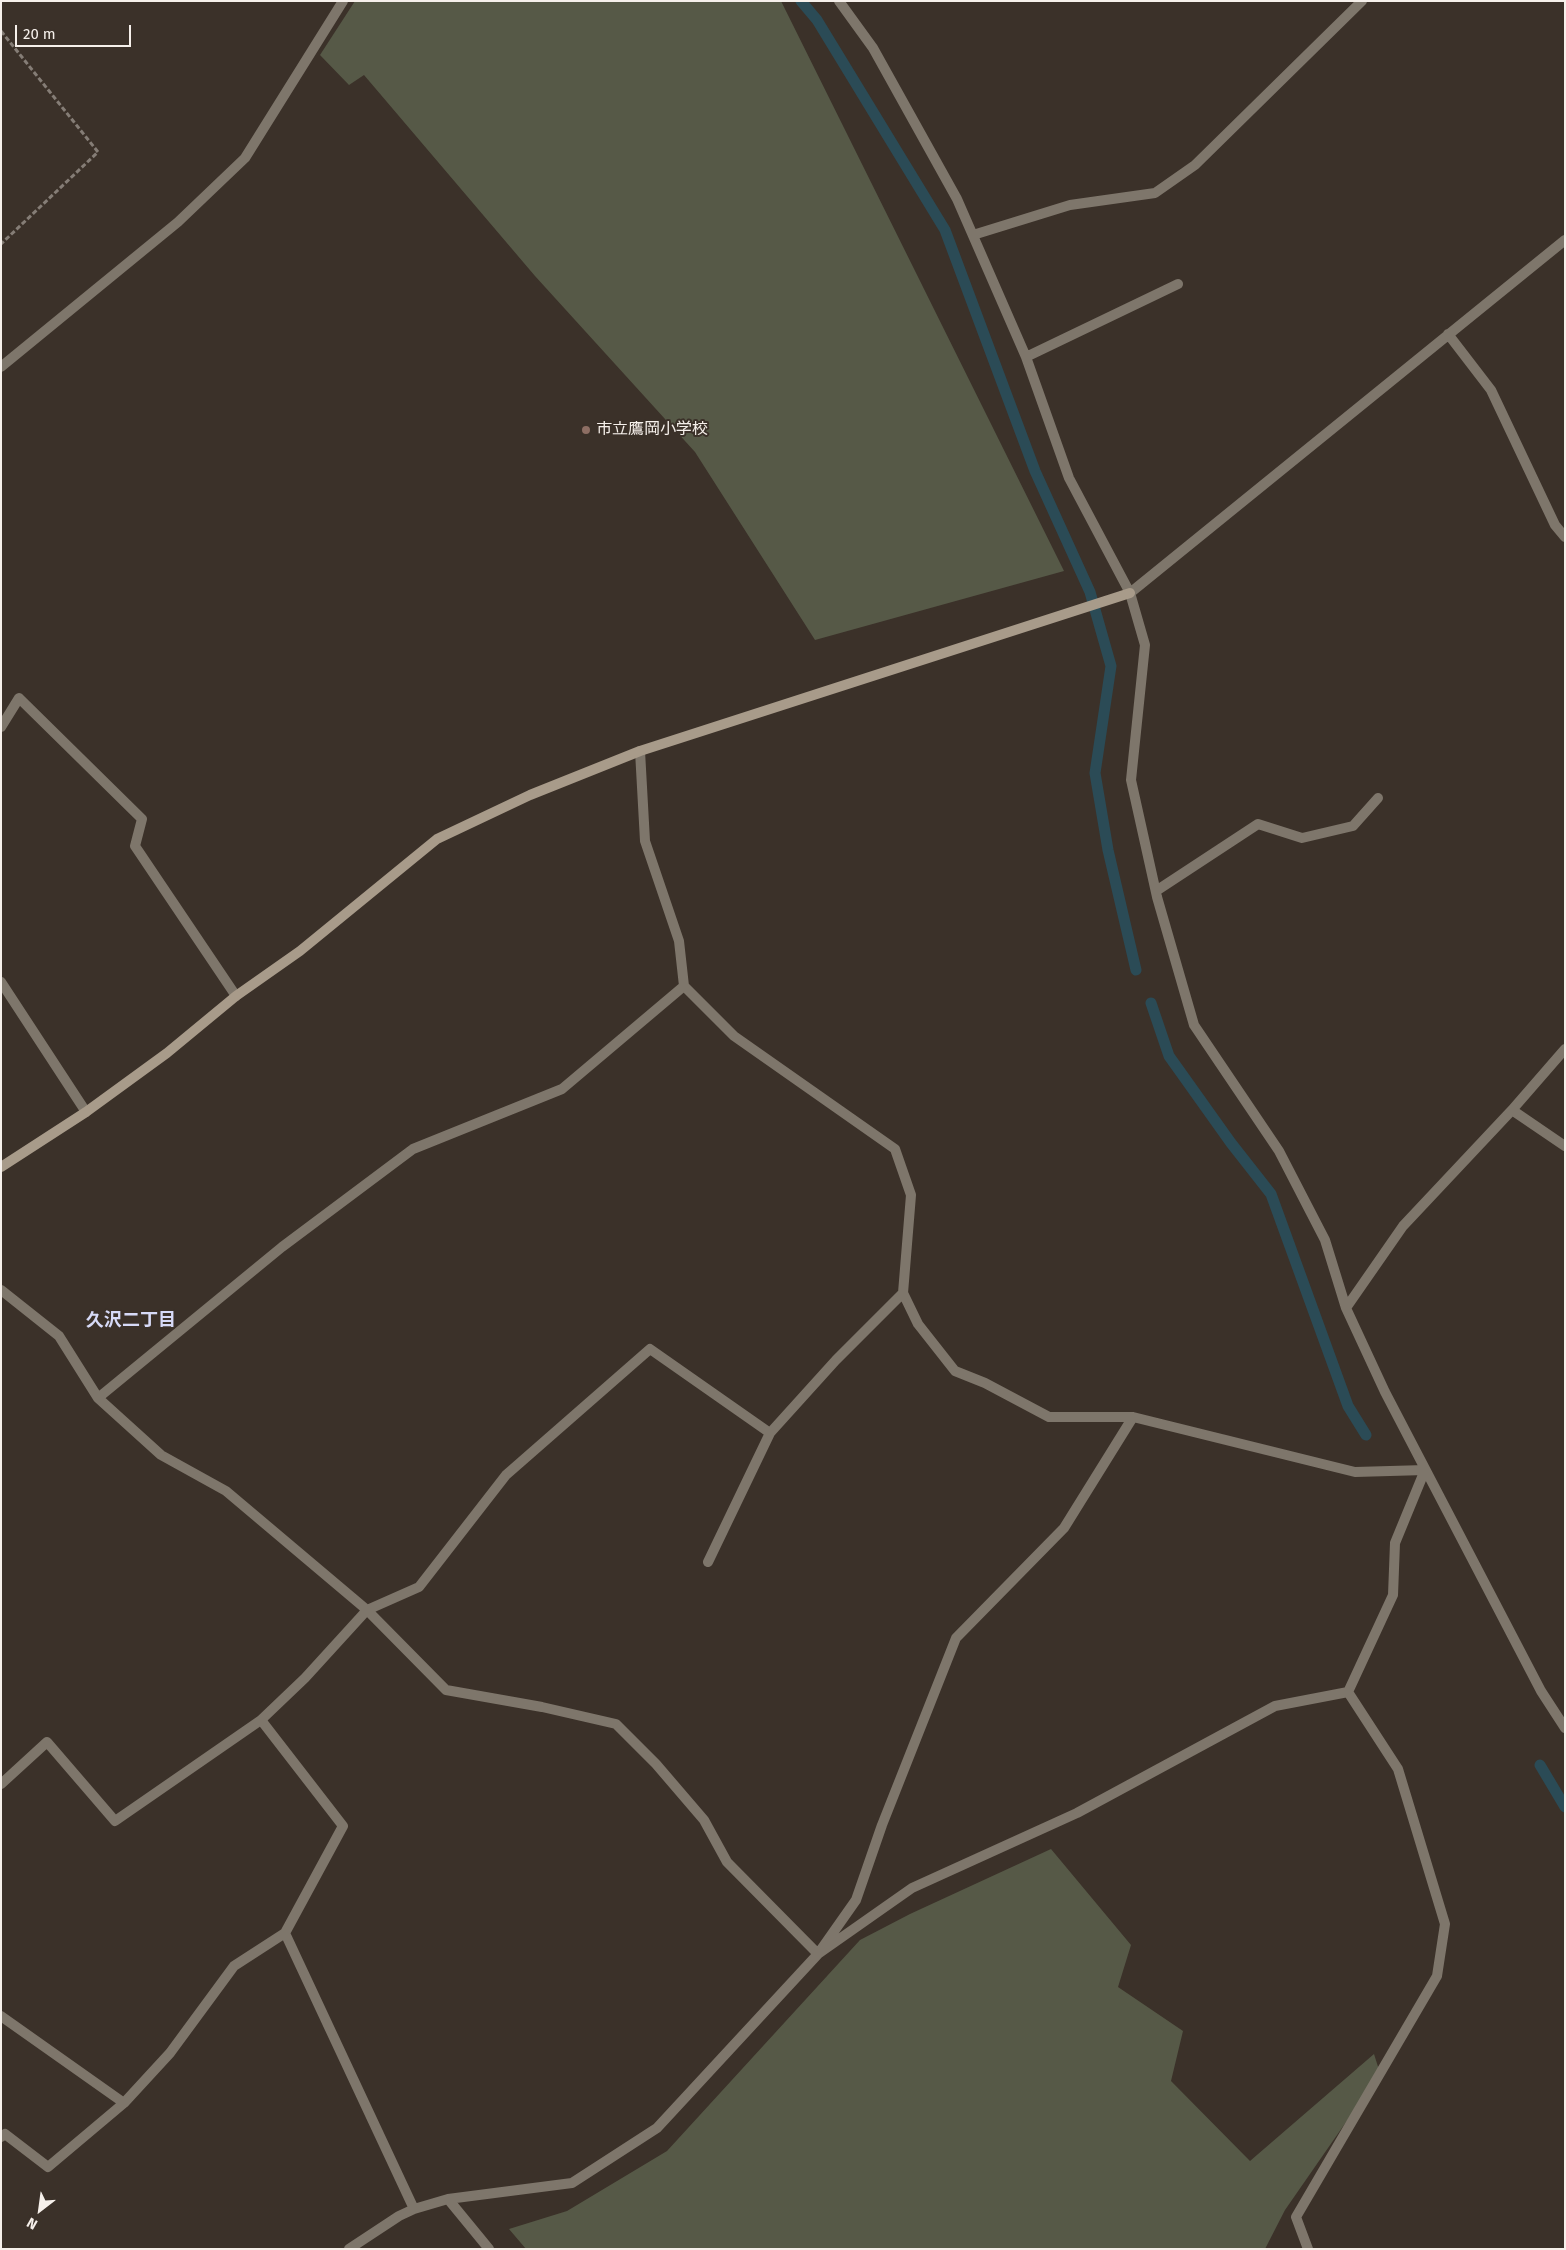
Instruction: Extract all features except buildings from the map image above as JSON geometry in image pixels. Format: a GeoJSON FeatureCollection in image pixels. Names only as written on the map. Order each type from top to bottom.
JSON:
{"type":"FeatureCollection","features":[{"type":"Feature","properties":{"kind":"street"},"geometry":{"type":"LineString","coordinates":[[1,367],[178,222],[245,158],[343,1]]}},
{"type":"Feature","properties":{"kind":"street"},"geometry":{"type":"LineString","coordinates":[[839,1],[873,48],[958,199],[1026,357],[1069,478],[1130,593],[1145,645],[1132,780],[1156,891],[1194,1026],[1280,1150],[1325,1240],[1346,1308],[1384,1392],[1541,1691],[1565,1728]]}},
{"type":"Feature","properties":{"kind":"street"},"geometry":{"type":"LineString","coordinates":[[973,234],[1070,205],[1155,193],[1195,165],[1362,1]]}},
{"type":"Feature","properties":{"kind":"street"},"geometry":{"type":"LineString","coordinates":[[1,1167],[86,1112],[167,1054],[236,996],[300,951],[437,838],[530,795],[640,751],[1130,593],[1565,240]]}},
{"type":"Feature","properties":{"kind":"street"},"geometry":{"type":"LineString","coordinates":[[1026,357],[1178,284]]}},
{"type":"Feature","properties":{"kind":"street"},"geometry":{"type":"LineString","coordinates":[[1448,334],[1491,390],[1555,525],[1565,537]]}},
{"type":"Feature","properties":{"kind":"street"},"geometry":{"type":"LineString","coordinates":[[1,727],[19,698],[142,819],[135,846],[236,996]]}},
{"type":"Feature","properties":{"kind":"street"},"geometry":{"type":"LineString","coordinates":[[640,751],[645,841],[679,941],[684,986],[734,1036],[895,1148],[911,1195],[903,1293],[918,1324],[955,1371],[985,1384],[1049,1418],[1133,1417],[1355,1472],[1425,1470]]}},
{"type":"Feature","properties":{"kind":"street"},"geometry":{"type":"LineString","coordinates":[[1156,891],[1258,824],[1302,838],[1353,826],[1378,798]]}},
{"type":"Feature","properties":{"kind":"street"},"geometry":{"type":"LineString","coordinates":[[1,982],[86,1112]]}},
{"type":"Feature","properties":{"kind":"street"},"geometry":{"type":"LineString","coordinates":[[98,1398],[282,1247],[413,1148],[562,1089],[684,986]]}},
{"type":"Feature","properties":{"kind":"street"},"geometry":{"type":"LineString","coordinates":[[1346,1308],[1403,1226],[1512,1110],[1565,1049]]}},
{"type":"Feature","properties":{"kind":"street"},"geometry":{"type":"LineString","coordinates":[[1512,1110],[1565,1146]]}},
{"type":"Feature","properties":{"kind":"street"},"geometry":{"type":"LineString","coordinates":[[1,1290],[59,1336],[98,1398],[160,1455],[226,1490],[367,1610],[446,1690],[542,1707],[616,1724],[656,1764],[704,1820],[727,1862],[818,1954]]}},
{"type":"Feature","properties":{"kind":"street"},"geometry":{"type":"LineString","coordinates":[[708,1562],[770,1433],[836,1360],[903,1293]]}},
{"type":"Feature","properties":{"kind":"street"},"geometry":{"type":"LineString","coordinates":[[1,1784],[47,1742],[115,1821],[261,1720],[305,1678],[367,1610],[419,1587],[506,1475],[650,1349],[770,1433]]}},
{"type":"Feature","properties":{"kind":"street"},"geometry":{"type":"LineString","coordinates":[[349,2249],[399,2216],[414,2209],[448,2199],[572,2183],[657,2128],[818,1954],[856,1900],[882,1825],[956,1638],[1064,1528],[1133,1417]]}},
{"type":"Feature","properties":{"kind":"street"},"geometry":{"type":"LineString","coordinates":[[1348,1692],[1393,1595],[1395,1543],[1425,1470]]}},
{"type":"Feature","properties":{"kind":"street"},"geometry":{"type":"LineString","coordinates":[[818,1954],[912,1888],[1077,1813],[1275,1706],[1348,1692]]}},
{"type":"Feature","properties":{"kind":"street"},"geometry":{"type":"LineString","coordinates":[[1308,2249],[1296,2217],[1437,1976],[1445,1924],[1398,1769],[1348,1692]]}},
{"type":"Feature","properties":{"kind":"street"},"geometry":{"type":"LineString","coordinates":[[1,2138],[5,2134],[48,2168],[124,2102],[170,2053],[234,1966],[286,1933],[343,1826],[261,1720]]}},
{"type":"Feature","properties":{"kind":"street"},"geometry":{"type":"LineString","coordinates":[[286,1933],[414,2209]]}},
{"type":"Feature","properties":{"kind":"street"},"geometry":{"type":"LineString","coordinates":[[1,2016],[124,2102]]}},
{"type":"Feature","properties":{"kind":"street"},"geometry":{"type":"LineString","coordinates":[[448,2199],[489,2249]]}},
{"type":"Feature","properties":{"kind":"path"},"geometry":{"type":"LineString","coordinates":[[1,31],[98,152],[1,244]]}},
{"type":"Feature","properties":{"kind":"green space"},"geometry":{"type":"Polygon","coordinates":[[[355,1],[781,1],[1064,571],[815,640],[695,452],[535,276],[364,75],[349,85],[320,55],[355,1]]]}},
{"type":"Feature","properties":{"kind":"green space"},"geometry":{"type":"Polygon","coordinates":[[[1051,1849],[1131,1945],[1118,1987],[1183,2031],[1171,2081],[1250,2161],[1374,2054],[1380,2073],[1285,2210],[1265,2249],[526,2249],[509,2229],[567,2211],[667,2151],[860,1940],[910,1914],[1051,1849]]]}},
{"type":"Feature","properties":{"kind":"waterway"},"geometry":{"type":"LineString","coordinates":[[801,1],[817,20],[945,230],[1035,471],[1090,592],[1111,666],[1095,773],[1108,850],[1136,970]]}},
{"type":"Feature","properties":{"kind":"waterway"},"geometry":{"type":"LineString","coordinates":[[1151,1003],[1169,1056],[1231,1143],[1271,1194],[1348,1406],[1366,1435]]}},
{"type":"Feature","properties":{"kind":"waterway"},"geometry":{"type":"LineString","coordinates":[[1540,1765],[1565,1807]]}},
{"type":"Feature","properties":{"kind":"place","name":"市立鷹岡小学校"},"geometry":{"type":"Point","coordinates":[586,430]}},
{"type":"Feature","properties":{"kind":"district","name":"久沢二丁目"},"geometry":{"type":"Point","coordinates":[131,1321]}}]}
